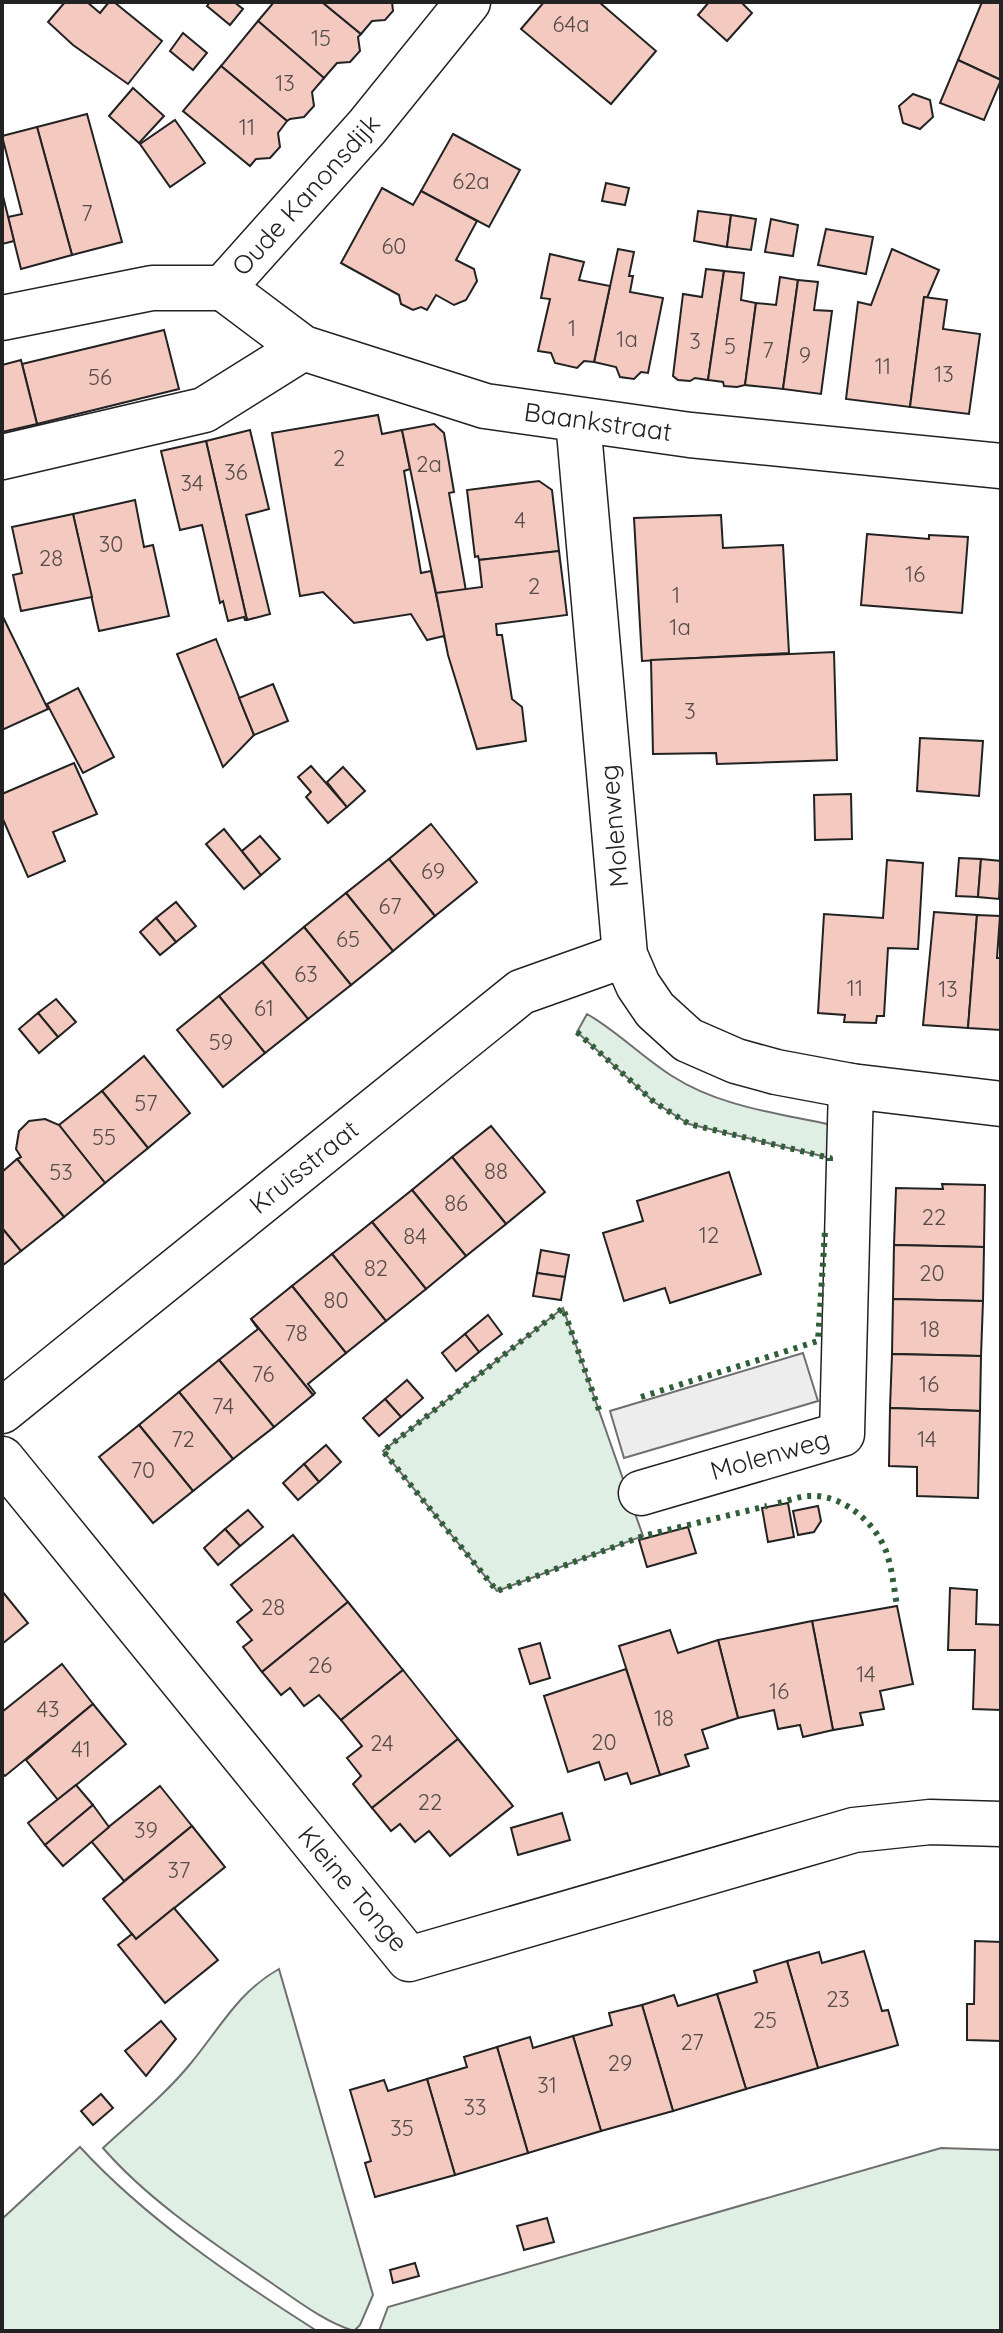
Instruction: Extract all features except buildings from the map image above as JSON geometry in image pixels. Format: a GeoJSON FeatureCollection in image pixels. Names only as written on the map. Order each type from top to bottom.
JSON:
{"type":"FeatureCollection","features":[{"type":"Feature","properties":{"kind":"street","name":"Oude Kanonsdijk"},"geometry":{"type":"LineString","coordinates":[[2,318],[152,288],[223,288],[367,127],[468,2]]}},
{"type":"Feature","properties":{"kind":"street","name":"Baankstraat"},"geometry":{"type":"LineString","coordinates":[[223,288],[303,348],[485,406],[690,435],[1001,466]]}},
{"type":"Feature","properties":{"kind":"street"},"geometry":{"type":"LineString","coordinates":[[2,457],[204,410],[303,348]]}},
{"type":"Feature","properties":{"kind":"street","name":"Molenweg"},"geometry":{"type":"LineString","coordinates":[[578,420],[625,955],[638,985],[655,1010],[688,1040],[736,1061],[851,1086],[1001,1104]]}},
{"type":"Feature","properties":{"kind":"street","name":"Kruisstraat"},"geometry":{"type":"LineString","coordinates":[[2,1411],[521,992],[625,955]]}},
{"type":"Feature","properties":{"kind":"street","name":"Molenweg"},"geometry":{"type":"LineString","coordinates":[[641,1493],[842,1434],[851,1086]]}},
{"type":"Feature","properties":{"kind":"street","name":"Kleine Tonge"},"geometry":{"type":"LineString","coordinates":[[2,1459],[409,1959],[854,1830],[930,1822],[1001,1824]]}},
{"type":"Feature","properties":{"kind":"green space"},"geometry":{"type":"Polygon","coordinates":[[[587,1014],[690,1087],[750,1108],[832,1125],[830,1158],[689,1124],[654,1102],[577,1032],[587,1014]]]}},
{"type":"Feature","properties":{"kind":"green space"},"geometry":{"type":"Polygon","coordinates":[[[563,1308],[643,1536],[497,1591],[383,1451],[563,1308]]]}},
{"type":"Feature","properties":{"kind":"green space"},"geometry":{"type":"Polygon","coordinates":[[[279,1969],[373,2295],[360,2325],[354,2331],[310,2310],[204,2236],[140,2186],[103,2148],[181,2074],[252,1988],[279,1969]]]}},
{"type":"Feature","properties":{"kind":"green space"},"geometry":{"type":"Polygon","coordinates":[[[80,2147],[162,2223],[223,2269],[317,2331],[2,2331],[2,2219],[80,2147]]]}},
{"type":"Feature","properties":{"kind":"green space"},"geometry":{"type":"Polygon","coordinates":[[[941,2148],[1001,2150],[1001,2331],[379,2331],[388,2307],[941,2148]]]}},
{"type":"Feature","properties":{"kind":"shaded area"},"geometry":{"type":"Polygon","coordinates":[[[803,1353],[818,1401],[624,1458],[610,1411],[803,1353]]]}},
{"type":"Feature","properties":{"kind":"hedge"},"geometry":{"type":"LineString","coordinates":[[577,1032],[654,1102],[689,1124],[830,1158],[830,1161]]}},
{"type":"Feature","properties":{"kind":"hedge"},"geometry":{"type":"LineString","coordinates":[[641,1397],[818,1341],[825,1231]]}},
{"type":"Feature","properties":{"kind":"hedge"},"geometry":{"type":"LineString","coordinates":[[599,1410],[563,1308],[383,1451],[497,1591],[643,1536],[767,1506]]}},
{"type":"Feature","properties":{"kind":"hedge"},"geometry":{"type":"LineString","coordinates":[[778,1503],[805,1496],[821,1497],[845,1505],[865,1520],[874,1529],[886,1551],[897,1606]]}}]}
